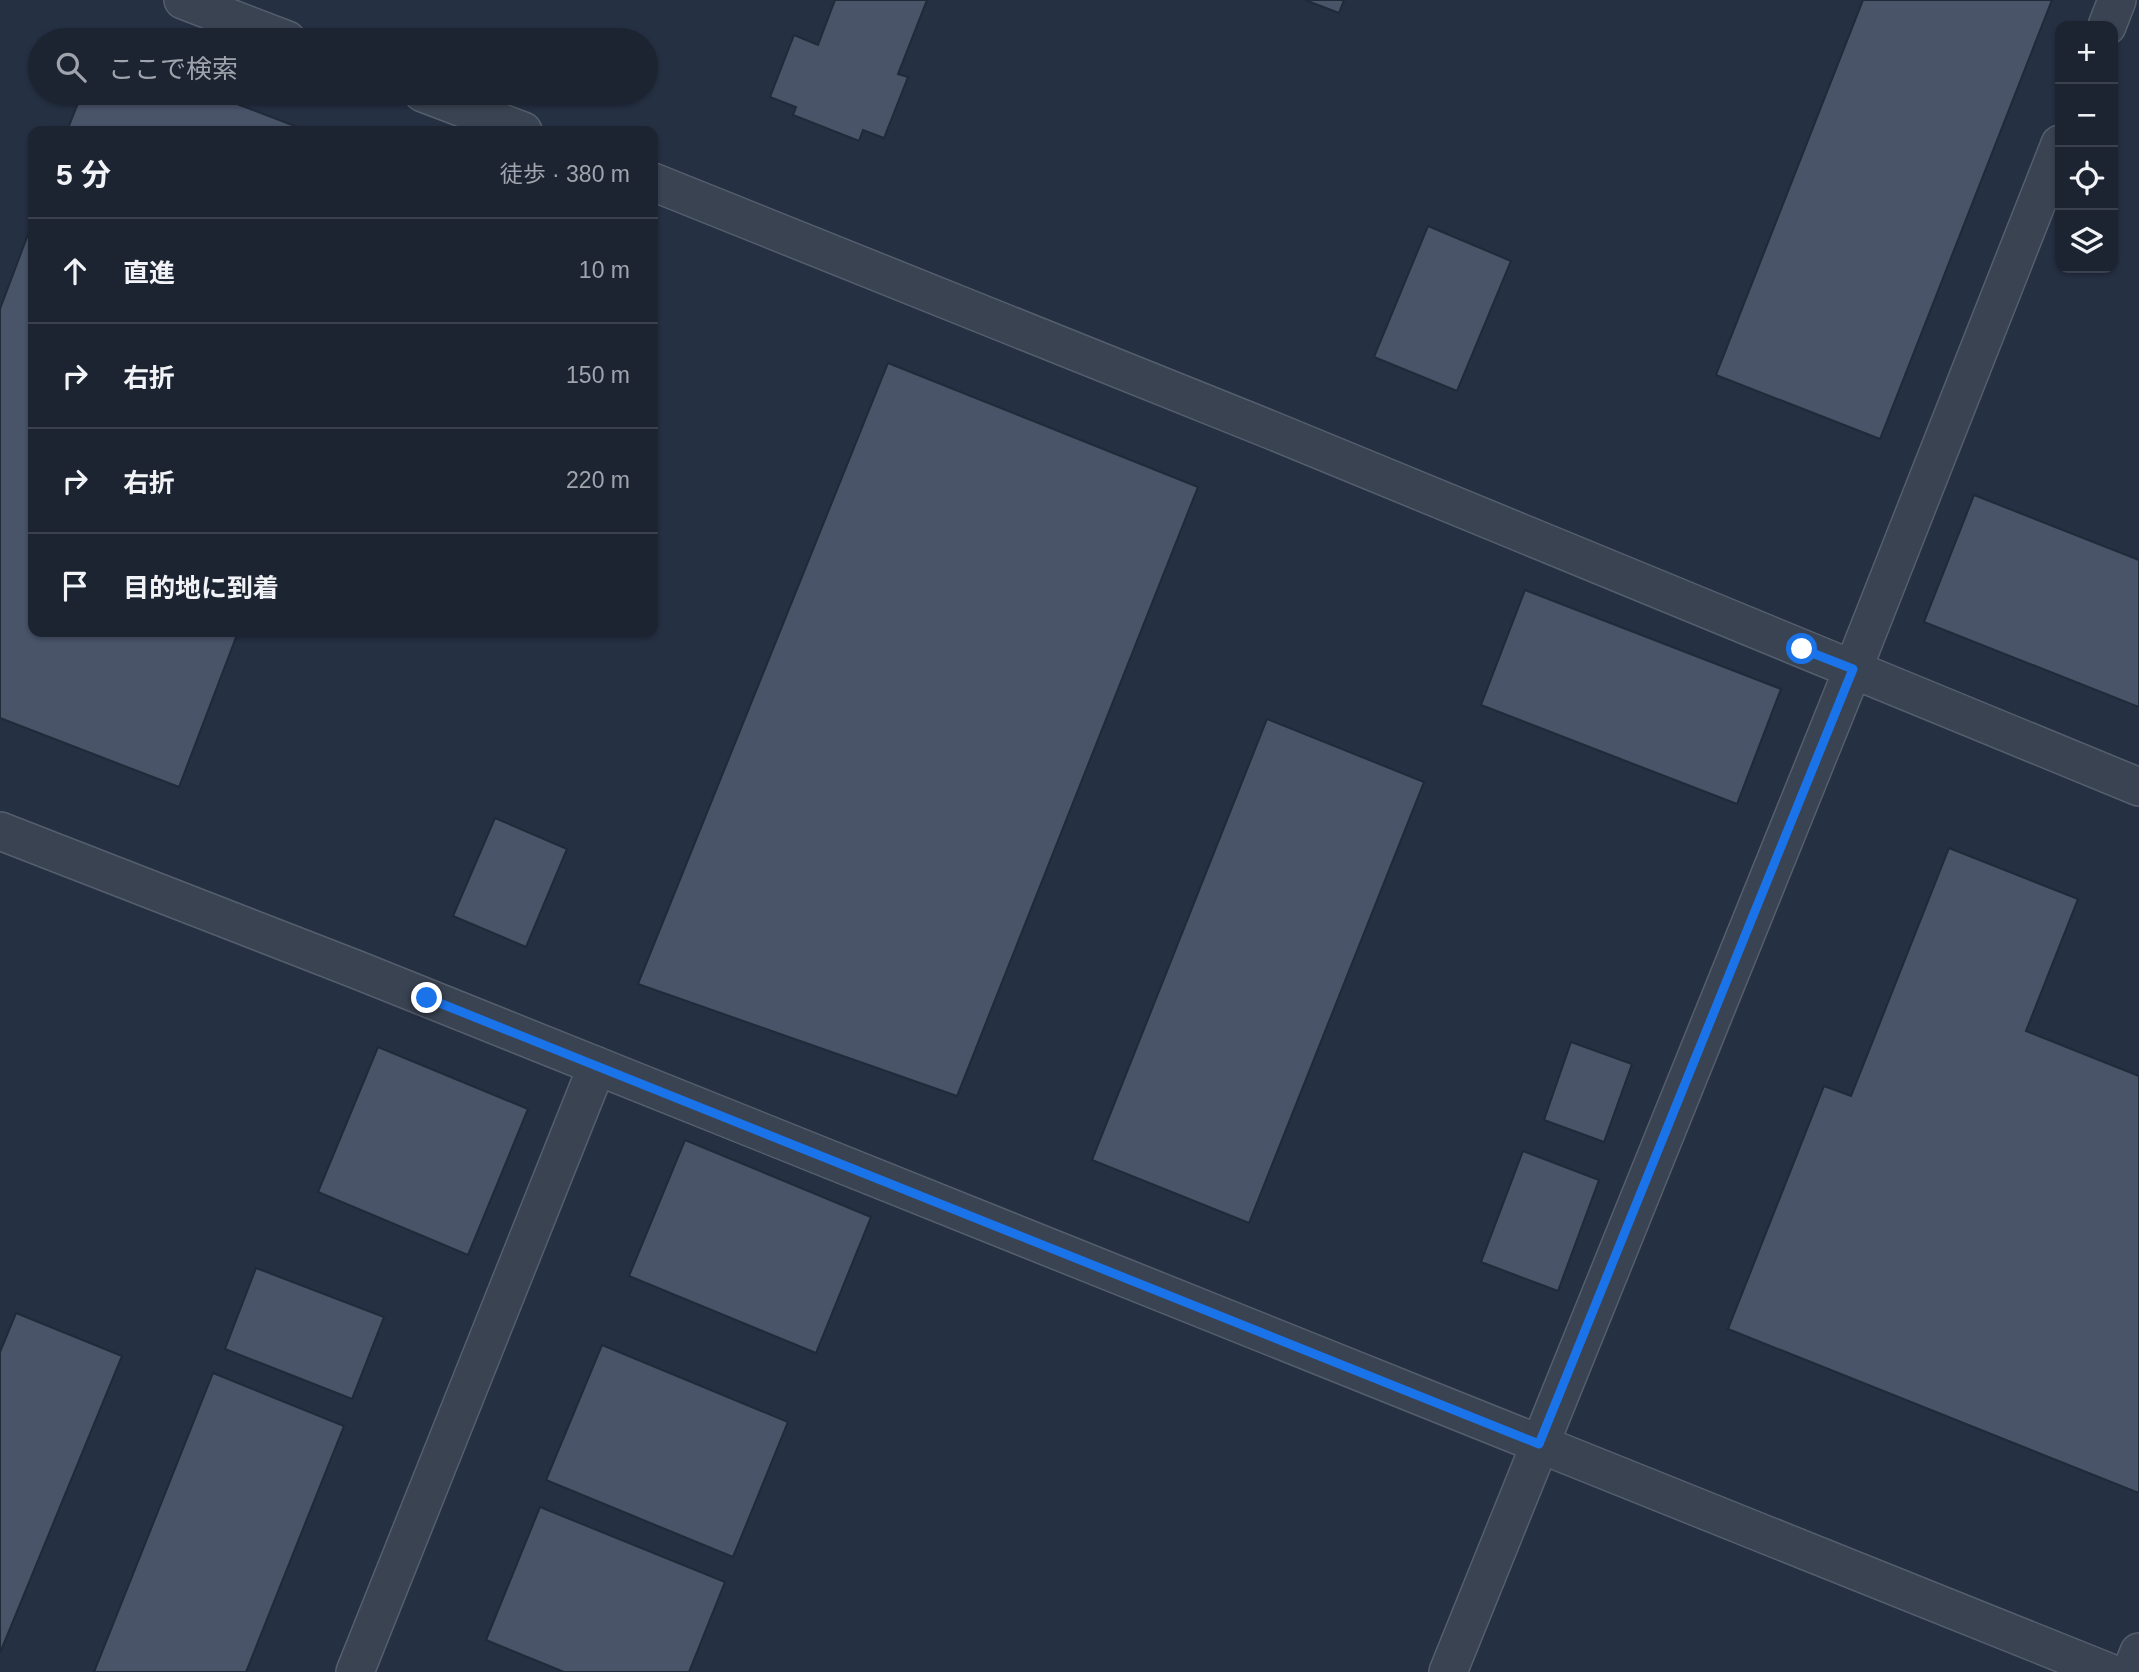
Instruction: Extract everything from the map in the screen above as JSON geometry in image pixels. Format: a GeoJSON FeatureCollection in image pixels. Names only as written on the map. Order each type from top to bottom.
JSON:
{"type":"FeatureCollection","features":[{"type":"Feature","properties":{"kind":"lane"},"geometry":{"type":"LineString","coordinates":[[183,0],[256,28]]}},
{"type":"Feature","properties":{"kind":"lane"},"geometry":{"type":"LineString","coordinates":[[2109,21],[2117,0]]}},
{"type":"Feature","properties":{"kind":"lane"},"geometry":{"type":"LineString","coordinates":[[455,105],[510,126]]}},
{"type":"Feature","properties":{"kind":"lane"},"geometry":{"type":"LineString","coordinates":[[1448,1672],[1853,669],[2059,147]]}},
{"type":"Feature","properties":{"kind":"lane"},"geometry":{"type":"LineString","coordinates":[[658,184],[1271,430],[2139,787]]}},
{"type":"Feature","properties":{"kind":"lane"},"geometry":{"type":"LineString","coordinates":[[0,831],[597,1066],[2108,1672]]}},
{"type":"Feature","properties":{"kind":"lane"},"geometry":{"type":"LineString","coordinates":[[355,1672],[597,1066]]}},
{"type":"Feature","properties":{"kind":"lane"},"geometry":{"type":"LineString","coordinates":[[2131,1672],[2139,1652]]}},
{"type":"Feature","properties":{"kind":"building"},"geometry":{"type":"Polygon","coordinates":[[[835,0],[927,0],[898,74],[908,77],[884,138],[863,130],[859,141],[793,115],[796,107],[770,97],[794,35],[818,45],[835,0]]]}},
{"type":"Feature","properties":{"kind":"building"},"geometry":{"type":"Polygon","coordinates":[[[1305,0],[1344,0],[1339,13],[1305,0]]]}},
{"type":"Feature","properties":{"kind":"building"},"geometry":{"type":"Polygon","coordinates":[[[1863,0],[2052,0],[1880,439],[1716,375],[1863,0]]]}},
{"type":"Feature","properties":{"kind":"building"},"geometry":{"type":"Polygon","coordinates":[[[77,105],[240,105],[295,126],[69,126],[77,105]]]}},
{"type":"Feature","properties":{"kind":"building"},"geometry":{"type":"Polygon","coordinates":[[[1428,226],[1511,261],[1457,391],[1374,357],[1428,226]]]}},
{"type":"Feature","properties":{"kind":"building"},"geometry":{"type":"Polygon","coordinates":[[[28,234],[28,637],[236,637],[179,787],[0,718],[0,309],[28,234]]]}},
{"type":"Feature","properties":{"kind":"building"},"geometry":{"type":"Polygon","coordinates":[[[888,363],[1198,487],[957,1096],[638,984],[888,363]]]}},
{"type":"Feature","properties":{"kind":"building"},"geometry":{"type":"Polygon","coordinates":[[[1974,495],[2139,560],[2139,707],[1924,622],[1974,495]]]}},
{"type":"Feature","properties":{"kind":"building"},"geometry":{"type":"Polygon","coordinates":[[[1525,590],[1781,689],[1737,804],[1481,705],[1525,590]]]}},
{"type":"Feature","properties":{"kind":"building"},"geometry":{"type":"Polygon","coordinates":[[[1267,719],[1424,782],[1249,1223],[1092,1160],[1267,719]]]}},
{"type":"Feature","properties":{"kind":"building"},"geometry":{"type":"Polygon","coordinates":[[[495,818],[567,849],[526,947],[453,916],[495,818]]]}},
{"type":"Feature","properties":{"kind":"building"},"geometry":{"type":"Polygon","coordinates":[[[1949,848],[2078,899],[2026,1031],[2139,1076],[2139,1493],[1728,1329],[1824,1086],[1851,1096],[1949,848]]]}},
{"type":"Feature","properties":{"kind":"building"},"geometry":{"type":"Polygon","coordinates":[[[1571,1042],[1632,1064],[1604,1142],[1544,1120],[1571,1042]]]}},
{"type":"Feature","properties":{"kind":"building"},"geometry":{"type":"Polygon","coordinates":[[[378,1047],[528,1109],[468,1255],[318,1192],[378,1047]]]}},
{"type":"Feature","properties":{"kind":"building"},"geometry":{"type":"Polygon","coordinates":[[[685,1140],[871,1217],[816,1353],[629,1276],[685,1140]]]}},
{"type":"Feature","properties":{"kind":"building"},"geometry":{"type":"Polygon","coordinates":[[[1523,1151],[1599,1180],[1558,1291],[1481,1262],[1523,1151]]]}},
{"type":"Feature","properties":{"kind":"building"},"geometry":{"type":"Polygon","coordinates":[[[256,1268],[384,1317],[352,1399],[225,1349],[256,1268]]]}},
{"type":"Feature","properties":{"kind":"building"},"geometry":{"type":"Polygon","coordinates":[[[16,1313],[122,1356],[0,1653],[0,1352],[16,1313]]]}},
{"type":"Feature","properties":{"kind":"building"},"geometry":{"type":"Polygon","coordinates":[[[602,1345],[788,1422],[733,1557],[546,1480],[602,1345]]]}},
{"type":"Feature","properties":{"kind":"building"},"geometry":{"type":"Polygon","coordinates":[[[213,1373],[344,1426],[246,1672],[94,1672],[213,1373]]]}},
{"type":"Feature","properties":{"kind":"building"},"geometry":{"type":"Polygon","coordinates":[[[540,1507],[725,1582],[689,1672],[564,1672],[486,1640],[540,1507]]]}},
{"type":"Feature","properties":{"kind":"route"},"geometry":{"type":"LineString","coordinates":[[427,998],[1539,1444],[1853,669],[1802,649]]}}]}
